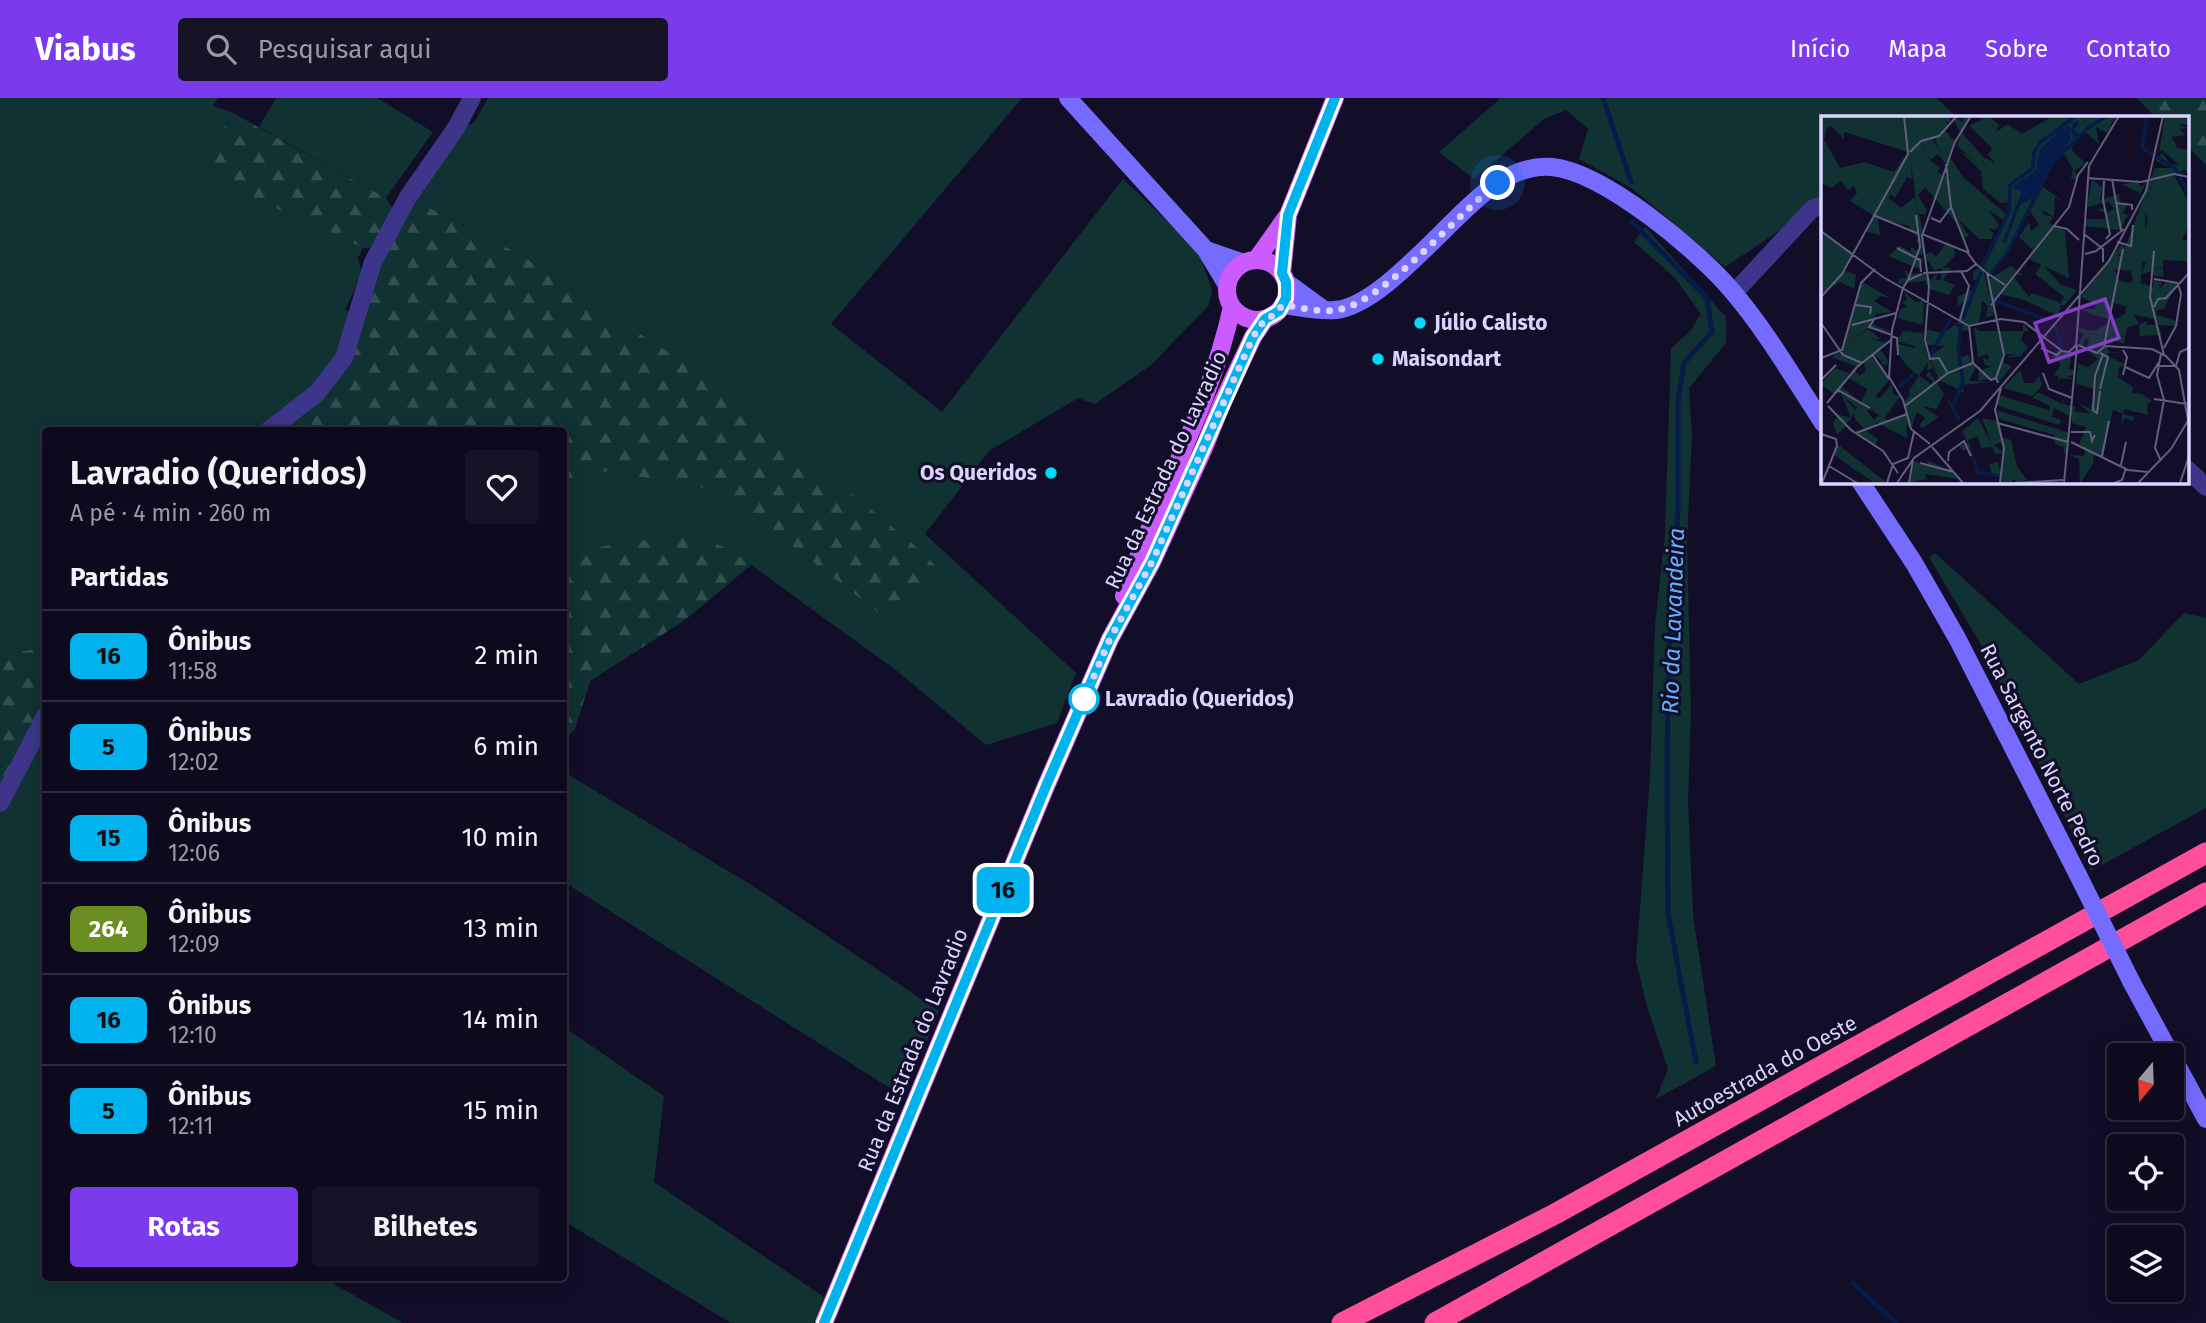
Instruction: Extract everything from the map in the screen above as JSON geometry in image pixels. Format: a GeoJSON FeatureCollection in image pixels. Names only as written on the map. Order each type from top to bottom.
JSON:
{"type":"FeatureCollection","features":[{"type":"Feature","properties":{"kind":"highway","name":"Autoestrada do Oeste"},"geometry":{"type":"LineString","coordinates":[[1342,1323],[1590,1195],[2206,853]]}},
{"type":"Feature","properties":{"kind":"highway"},"geometry":{"type":"LineString","coordinates":[[1435,1323],[2206,894]]}},
{"type":"Feature","properties":{"kind":"main road"},"geometry":{"type":"LineString","coordinates":[[1227,285],[1236,268],[1250,261],[1288,215],[1335,98]]}},
{"type":"Feature","properties":{"kind":"main road"},"geometry":{"type":"LineString","coordinates":[[1283,305],[1287,290],[1284,278],[1288,215]]}},
{"type":"Feature","properties":{"kind":"main road"},"geometry":{"type":"LineString","coordinates":[[1250,261],[1266,261],[1284,278]]}},
{"type":"Feature","properties":{"kind":"main road","name":"Rua da Estrada do Lavradio"},"geometry":{"type":"LineString","coordinates":[[1110,639],[1137,557],[1209,384],[1232,307],[1227,285]]}},
{"type":"Feature","properties":{"kind":"main road","name":"Rua da Estrada do Lavradio"},"geometry":{"type":"LineString","coordinates":[[824,1323],[1046,786],[1110,639],[1152,562],[1243,358],[1265,319],[1283,305]]}},
{"type":"Feature","properties":{"kind":"main road"},"geometry":{"type":"LineString","coordinates":[[1232,307],[1247,318],[1265,319]]}},
{"type":"Feature","properties":{"kind":"main road"},"geometry":{"type":"LineString","coordinates":[[1188,438],[1204,448]]}},
{"type":"Feature","properties":{"kind":"street"},"geometry":{"type":"LineString","coordinates":[[273,427],[317,393],[344,358],[373,262],[408,197],[456,128],[472,98]]}},
{"type":"Feature","properties":{"kind":"street"},"geometry":{"type":"LineString","coordinates":[[1068,98],[1206,250],[1227,285]]}},
{"type":"Feature","properties":{"kind":"street"},"geometry":{"type":"LineString","coordinates":[[1283,305],[1326,311],[1352,306],[1403,269],[1483,194],[1513,175],[1537,167],[1553,167],[1570,171],[1636,207],[1692,251],[1734,293],[1821,420]]}},
{"type":"Feature","properties":{"kind":"street"},"geometry":{"type":"LineString","coordinates":[[1734,293],[1812,209],[1821,206]]}},
{"type":"Feature","properties":{"kind":"street"},"geometry":{"type":"LineString","coordinates":[[1206,250],[1250,261]]}},
{"type":"Feature","properties":{"kind":"street"},"geometry":{"type":"LineString","coordinates":[[1284,278],[1326,311]]}},
{"type":"Feature","properties":{"kind":"street"},"geometry":{"type":"LineString","coordinates":[[2188,470],[2206,487]]}},
{"type":"Feature","properties":{"kind":"street","name":"Rua Sargento Norte Pedro"},"geometry":{"type":"LineString","coordinates":[[1861,483],[1951,625],[2164,1043]]}},
{"type":"Feature","properties":{"kind":"street"},"geometry":{"type":"LineString","coordinates":[[0,803],[42,723]]}},
{"type":"Feature","properties":{"kind":"street","name":"Rua Sargento Norte Pedro"},"geometry":{"type":"LineString","coordinates":[[2184,1079],[2206,1119]]}},
{"type":"Feature","properties":{"kind":"green space"},"geometry":{"type":"Polygon","coordinates":[[[0,98],[218,98],[213,106],[231,112],[205,175],[363,248],[358,258],[362,273],[345,310],[357,315],[344,358],[274,427],[42,427],[42,648],[0,654],[0,98]]]}},
{"type":"Feature","properties":{"kind":"green space"},"geometry":{"type":"Polygon","coordinates":[[[276,98],[377,98],[433,132],[386,198],[259,127],[276,98]]]}},
{"type":"Feature","properties":{"kind":"green space"},"geometry":{"type":"Polygon","coordinates":[[[488,98],[1022,98],[831,324],[942,412],[1123,179],[1186,239],[1201,259],[1212,290],[1209,305],[1151,365],[1095,404],[1078,398],[989,451],[925,534],[1076,673],[1057,723],[986,745],[897,671],[747,562],[695,533],[583,549],[567,559],[567,484],[589,482],[606,471],[723,491],[889,621],[598,308],[523,256],[408,197],[456,128],[474,123],[488,98]]]}},
{"type":"Feature","properties":{"kind":"green space"},"geometry":{"type":"Polygon","coordinates":[[[1501,98],[1936,98],[1956,116],[1821,116],[1821,206],[1725,267],[1633,189],[1579,159],[1588,129],[1566,110],[1544,119],[1474,179],[1439,152],[1501,98]]]}},
{"type":"Feature","properties":{"kind":"green space"},"geometry":{"type":"Polygon","coordinates":[[[2136,98],[2206,98],[2206,165],[2188,147],[2188,116],[2155,116],[2136,98]]]}},
{"type":"Feature","properties":{"kind":"green space"},"geometry":{"type":"Polygon","coordinates":[[[231,112],[386,198],[393,209],[374,247],[363,248],[204,175],[231,112]]]}},
{"type":"Feature","properties":{"kind":"green space"},"geometry":{"type":"Polygon","coordinates":[[[408,197],[523,256],[598,308],[715,381],[914,545],[949,579],[889,621],[722,491],[606,471],[589,482],[567,484],[567,427],[272,427],[344,359],[366,284],[408,197]]]}},
{"type":"Feature","properties":{"kind":"green space"},"geometry":{"type":"Polygon","coordinates":[[[1645,227],[1726,317],[1726,343],[1689,388],[1692,436],[1687,541],[1691,713],[1688,802],[1693,915],[1716,1066],[1656,1099],[1668,1069],[1647,1006],[1636,961],[1650,776],[1655,625],[1665,533],[1671,349],[1691,330],[1701,314],[1675,278],[1634,242],[1645,227]]]}},
{"type":"Feature","properties":{"kind":"green space"},"geometry":{"type":"Polygon","coordinates":[[[695,533],[735,553],[751,565],[685,620],[590,681],[575,729],[567,737],[567,559],[583,549],[695,533]]]}},
{"type":"Feature","properties":{"kind":"green space"},"geometry":{"type":"Polygon","coordinates":[[[1935,553],[2079,684],[2139,660],[2184,613],[2206,618],[2206,808],[2091,871],[1980,643],[1929,557],[1935,553]]]}},
{"type":"Feature","properties":{"kind":"green space"},"geometry":{"type":"Polygon","coordinates":[[[42,648],[42,721],[0,803],[0,654],[42,648]]]}},
{"type":"Feature","properties":{"kind":"green space"},"geometry":{"type":"Polygon","coordinates":[[[42,720],[42,1281],[328,1281],[403,1323],[0,1323],[0,802],[42,720]]]}},
{"type":"Feature","properties":{"kind":"green space"},"geometry":{"type":"Polygon","coordinates":[[[567,774],[753,886],[939,1011],[904,1097],[567,884],[567,774]]]}},
{"type":"Feature","properties":{"kind":"green space"},"geometry":{"type":"Polygon","coordinates":[[[567,1029],[664,1096],[654,1182],[824,1297],[814,1323],[731,1323],[567,1223],[567,1029]]]}},
{"type":"Feature","properties":{"kind":"waterway","name":"Rio da Lavandeira"},"geometry":{"type":"LineString","coordinates":[[1603,98],[1631,182]]}},
{"type":"Feature","properties":{"kind":"waterway","name":"Rio da Lavandeira"},"geometry":{"type":"LineString","coordinates":[[1631,221],[1707,298],[1712,332],[1684,363],[1678,402],[1678,510],[1669,651],[1668,914],[1696,1062]]}},
{"type":"Feature","properties":{"kind":"waterway","name":"Rio da Lavandeira"},"geometry":{"type":"LineString","coordinates":[[1853,1283],[1896,1323]]}},
{"type":"Feature","properties":{"kind":"bus line","name":"16"},"geometry":{"type":"LineString","coordinates":[[824,1323],[1046,786],[1110,639],[1152,562],[1253,337],[1265,319],[1279,311],[1286,298],[1286,282],[1282,273],[1288,215],[1335,98]]}},
{"type":"Feature","properties":{"kind":"place","name":"Júlio Calisto"},"geometry":{"type":"Point","coordinates":[1420,323]}},
{"type":"Feature","properties":{"kind":"place","name":"Maisondart"},"geometry":{"type":"Point","coordinates":[1378,359]}},
{"type":"Feature","properties":{"kind":"place","name":"Os Queridos"},"geometry":{"type":"Point","coordinates":[1051,473]}},
{"type":"Feature","properties":{"kind":"place","name":"Lavradio (Queridos)"},"geometry":{"type":"Point","coordinates":[1084,699]}},
{"type":"Feature","properties":{"kind":"route"},"geometry":{"type":"LineString","coordinates":[[1084,699],[1110,639],[1152,562],[1253,337],[1265,319],[1279,311],[1283,305],[1326,311],[1352,306],[1365,299],[1403,269],[1498,183]]}}]}
